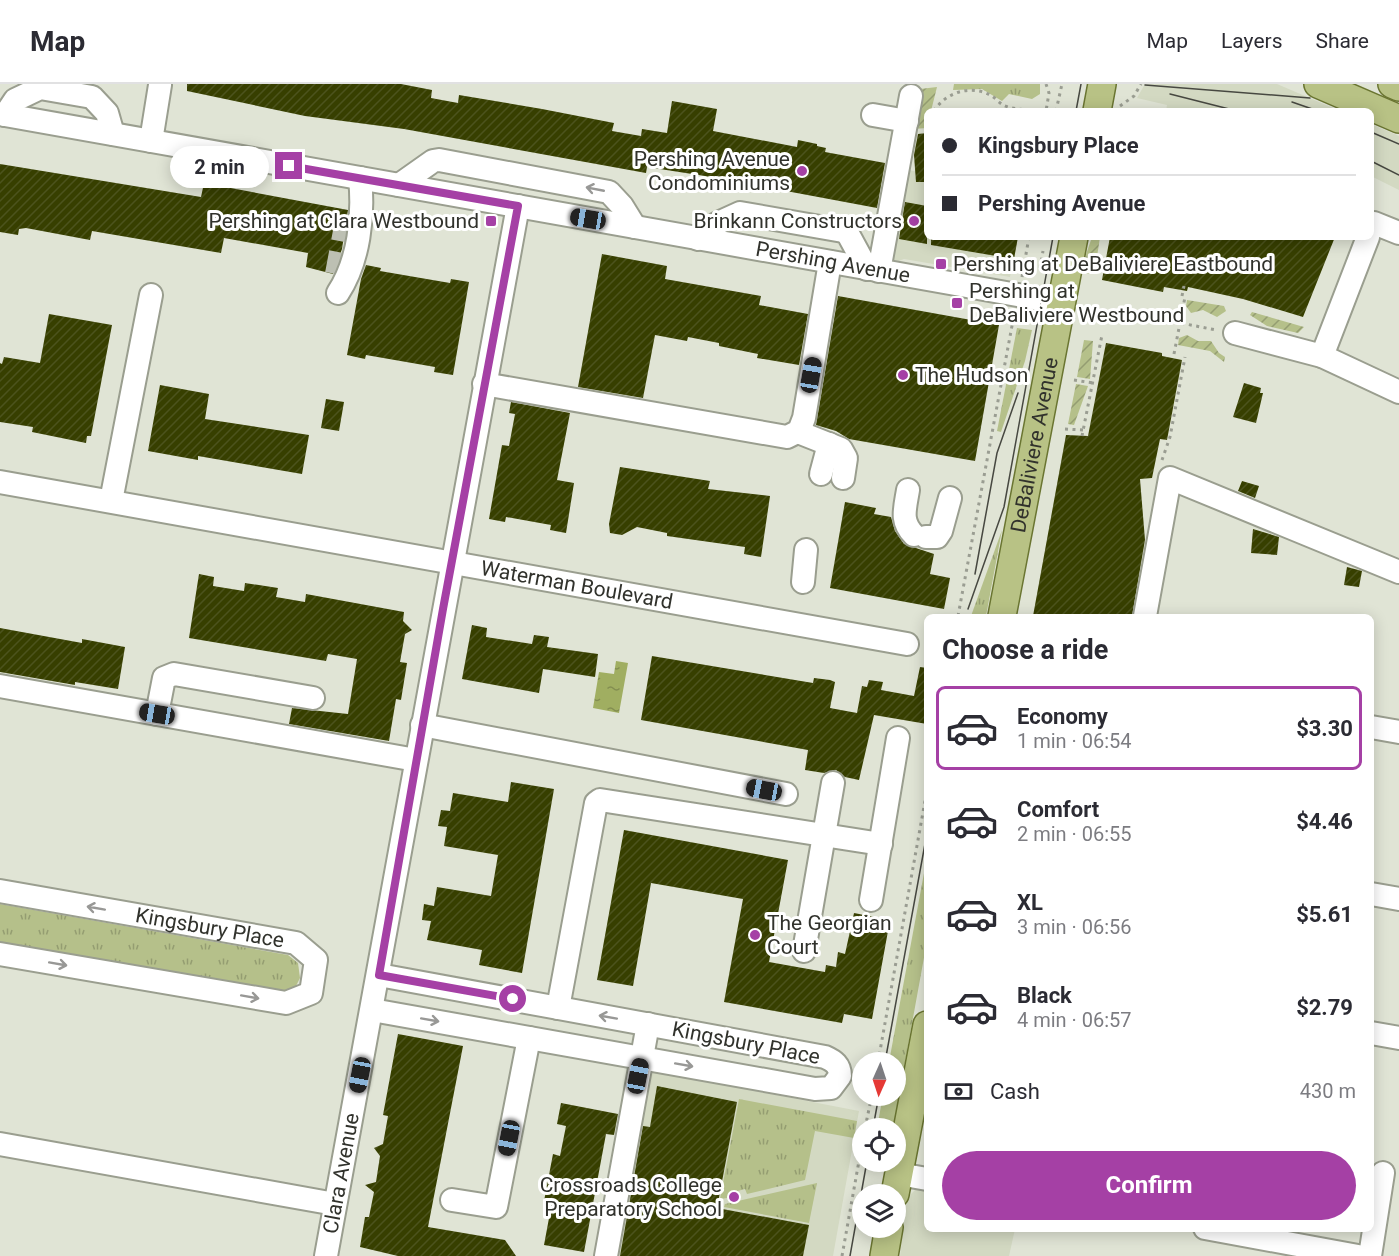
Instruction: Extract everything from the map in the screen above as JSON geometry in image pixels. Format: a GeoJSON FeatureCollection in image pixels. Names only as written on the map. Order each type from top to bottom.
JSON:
{"type":"FeatureCollection","features":[{"type":"Feature","properties":{"kind":"main road"},"geometry":{"type":"LineString","coordinates":[[1102,84],[1108,108]]}},
{"type":"Feature","properties":{"kind":"main road"},"geometry":{"type":"LineString","coordinates":[[1318,84],[1374,108]]}},
{"type":"Feature","properties":{"kind":"main road"},"geometry":{"type":"LineString","coordinates":[[1392,84],[1399,87]]}},
{"type":"Feature","properties":{"kind":"main road"},"geometry":{"type":"LineString","coordinates":[[1374,108],[1399,119]]}},
{"type":"Feature","properties":{"kind":"main road","name":"DeBaliviere Avenue"},"geometry":{"type":"LineString","coordinates":[[1002,614],[1073,240]]}},
{"type":"Feature","properties":{"kind":"main road"},"geometry":{"type":"LineString","coordinates":[[897,1184],[924,1041]]}},
{"type":"Feature","properties":{"kind":"main road"},"geometry":{"type":"LineString","coordinates":[[884,1256],[887,1238]]}},
{"type":"Feature","properties":{"kind":"street"},"geometry":{"type":"LineString","coordinates":[[151,141],[160,86]]}},
{"type":"Feature","properties":{"kind":"street"},"geometry":{"type":"LineString","coordinates":[[2,114],[15,100],[40,88],[92,97],[107,113],[113,134]]}},
{"type":"Feature","properties":{"kind":"street"},"geometry":{"type":"LineString","coordinates":[[873,270],[911,96]]}},
{"type":"Feature","properties":{"kind":"street","name":"Pershing Avenue"},"geometry":{"type":"LineString","coordinates":[[2,114],[1062,303]]}},
{"type":"Feature","properties":{"kind":"street"},"geometry":{"type":"LineString","coordinates":[[873,115],[907,121]]}},
{"type":"Feature","properties":{"kind":"street"},"geometry":{"type":"LineString","coordinates":[[399,185],[433,161],[439,160],[609,192],[622,206],[635,227]]}},
{"type":"Feature","properties":{"kind":"street"},"geometry":{"type":"LineString","coordinates":[[348,210],[360,178]]}},
{"type":"Feature","properties":{"kind":"street"},"geometry":{"type":"LineString","coordinates":[[336,274],[338,294],[348,278],[363,208],[360,178]]}},
{"type":"Feature","properties":{"kind":"street","name":"Clara Avenue"},"geometry":{"type":"LineString","coordinates":[[326,1256],[379,975],[451,562],[518,206]]}},
{"type":"Feature","properties":{"kind":"street"},"geometry":{"type":"LineString","coordinates":[[698,239],[734,214],[843,231],[848,234],[873,270]]}},
{"type":"Feature","properties":{"kind":"street"},"geometry":{"type":"LineString","coordinates":[[1374,223],[1399,233]]}},
{"type":"Feature","properties":{"kind":"street"},"geometry":{"type":"LineString","coordinates":[[1322,356],[1367,240]]}},
{"type":"Feature","properties":{"kind":"street"},"geometry":{"type":"LineString","coordinates":[[484,384],[788,437],[798,432],[804,418],[830,262]]}},
{"type":"Feature","properties":{"kind":"street"},"geometry":{"type":"LineString","coordinates":[[111,501],[151,295]]}},
{"type":"Feature","properties":{"kind":"street"},"geometry":{"type":"LineString","coordinates":[[1235,333],[1322,356],[1399,392]]}},
{"type":"Feature","properties":{"kind":"street"},"geometry":{"type":"LineString","coordinates":[[798,432],[841,448],[846,458],[832,476]]}},
{"type":"Feature","properties":{"kind":"street"},"geometry":{"type":"LineString","coordinates":[[1144,614],[1170,478],[1399,572]]}},
{"type":"Feature","properties":{"kind":"street","name":"Waterman Boulevard"},"geometry":{"type":"LineString","coordinates":[[0,482],[907,644]]}},
{"type":"Feature","properties":{"kind":"street"},"geometry":{"type":"LineString","coordinates":[[908,490],[903,517],[906,527],[920,536],[937,537],[941,531],[950,498]]}},
{"type":"Feature","properties":{"kind":"street"},"geometry":{"type":"LineString","coordinates":[[803,582],[806,550]]}},
{"type":"Feature","properties":{"kind":"street"},"geometry":{"type":"LineString","coordinates":[[157,714],[164,678],[174,674],[313,698]]}},
{"type":"Feature","properties":{"kind":"street"},"geometry":{"type":"LineString","coordinates":[[0,686],[416,760]]}},
{"type":"Feature","properties":{"kind":"street"},"geometry":{"type":"LineString","coordinates":[[422,725],[786,794]]}},
{"type":"Feature","properties":{"kind":"street"},"geometry":{"type":"LineString","coordinates":[[1374,728],[1399,732]]}},
{"type":"Feature","properties":{"kind":"street"},"geometry":{"type":"LineString","coordinates":[[871,900],[898,738]]}},
{"type":"Feature","properties":{"kind":"street"},"geometry":{"type":"LineString","coordinates":[[804,951],[833,783]]}},
{"type":"Feature","properties":{"kind":"street"},"geometry":{"type":"LineString","coordinates":[[558,1008],[596,803],[600,800],[881,844]]}},
{"type":"Feature","properties":{"kind":"street","name":"Kingsbury Place"},"geometry":{"type":"LineString","coordinates":[[0,891],[296,943],[316,960],[311,993],[286,1003],[0,954]]}},
{"type":"Feature","properties":{"kind":"street"},"geometry":{"type":"LineString","coordinates":[[1374,895],[1399,899]]}},
{"type":"Feature","properties":{"kind":"street","name":"Kingsbury Place"},"geometry":{"type":"LineString","coordinates":[[372,1010],[529,1038],[640,1067],[824,1090],[837,1083],[840,1076],[840,1069],[834,1061],[825,1057],[379,975]]}},
{"type":"Feature","properties":{"kind":"street"},"geometry":{"type":"LineString","coordinates":[[606,1256],[648,1024]]}},
{"type":"Feature","properties":{"kind":"street"},"geometry":{"type":"LineString","coordinates":[[1374,1034],[1399,1038]]}},
{"type":"Feature","properties":{"kind":"street"},"geometry":{"type":"LineString","coordinates":[[452,1200],[496,1207],[529,1038]]}},
{"type":"Feature","properties":{"kind":"street"},"geometry":{"type":"LineString","coordinates":[[0,1144],[335,1204]]}},
{"type":"Feature","properties":{"kind":"street"},"geometry":{"type":"LineString","coordinates":[[1370,1256],[1384,1173]]}},
{"type":"Feature","properties":{"kind":"street"},"geometry":{"type":"LineString","coordinates":[[897,1184],[924,1180]]}},
{"type":"Feature","properties":{"kind":"street"},"geometry":{"type":"LineString","coordinates":[[1227,1232],[1358,1256]]}},
{"type":"Feature","properties":{"kind":"path"},"geometry":{"type":"LineString","coordinates":[[1046,84],[1049,93],[1047,108]]}},
{"type":"Feature","properties":{"kind":"path"},"geometry":{"type":"LineString","coordinates":[[1057,108],[1062,84]]}},
{"type":"Feature","properties":{"kind":"path"},"geometry":{"type":"LineString","coordinates":[[1110,108],[1134,96],[1142,84]]}},
{"type":"Feature","properties":{"kind":"path"},"geometry":{"type":"LineString","coordinates":[[936,108],[954,93],[976,90],[990,95],[1004,105],[1018,108]]}},
{"type":"Feature","properties":{"kind":"path"},"geometry":{"type":"LineString","coordinates":[[1021,280],[1028,240]]}},
{"type":"Feature","properties":{"kind":"path"},"geometry":{"type":"LineString","coordinates":[[1040,268],[1043,251]]}},
{"type":"Feature","properties":{"kind":"path"},"geometry":{"type":"LineString","coordinates":[[1174,354],[1184,286]]}},
{"type":"Feature","properties":{"kind":"path"},"geometry":{"type":"LineString","coordinates":[[1130,313],[1235,333]]}},
{"type":"Feature","properties":{"kind":"path"},"geometry":{"type":"LineString","coordinates":[[958,614],[1015,314]]}},
{"type":"Feature","properties":{"kind":"path"},"geometry":{"type":"LineString","coordinates":[[1082,436],[1102,335]]}},
{"type":"Feature","properties":{"kind":"path"},"geometry":{"type":"LineString","coordinates":[[1161,466],[1185,357]]}},
{"type":"Feature","properties":{"kind":"path"},"geometry":{"type":"LineString","coordinates":[[1074,380],[1093,383]]}},
{"type":"Feature","properties":{"kind":"path"},"geometry":{"type":"LineString","coordinates":[[1065,429],[1083,430]]}},
{"type":"Feature","properties":{"kind":"path"},"geometry":{"type":"LineString","coordinates":[[880,1052],[924,807]]}},
{"type":"Feature","properties":{"kind":"path"},"geometry":{"type":"LineString","coordinates":[[842,1256],[857,1172]]}},
{"type":"Feature","properties":{"kind":"shaded area"},"geometry":{"type":"Polygon","coordinates":[[[1145,84],[1277,84],[1333,108],[1166,108],[1167,105],[1137,98],[1145,84]]]}},
{"type":"Feature","properties":{"kind":"shaded area"},"geometry":{"type":"Polygon","coordinates":[[[1374,125],[1399,136],[1399,190],[1374,178],[1374,125]]]}},
{"type":"Feature","properties":{"kind":"shaded area"},"geometry":{"type":"Polygon","coordinates":[[[904,169],[924,173],[924,240],[1017,240],[1010,277],[904,259],[896,262],[891,260],[904,169]]]}},
{"type":"Feature","properties":{"kind":"shaded area","name":"Crossroads College Preparatory School"},"geometry":{"type":"Polygon","coordinates":[[[648,1070],[859,1111],[858,1118],[852,1118],[852,1150],[833,1256],[614,1256],[648,1070]]]}},
{"type":"Feature","properties":{"kind":"shaded area"},"geometry":{"type":"Polygon","coordinates":[[[916,1189],[924,1190],[924,1232],[1014,1232],[1009,1256],[900,1256],[902,1238],[906,1238],[907,1198],[916,1189]]]}},
{"type":"Feature","properties":{"kind":"green space"},"geometry":{"type":"Polygon","coordinates":[[[954,84],[1040,84],[1040,94],[1032,99],[1009,94],[1002,101],[982,89],[953,90],[954,84]]]}},
{"type":"Feature","properties":{"kind":"green space"},"geometry":{"type":"Polygon","coordinates":[[[937,87],[932,108],[924,108],[924,128],[913,129],[920,89],[937,87]]]}},
{"type":"Feature","properties":{"kind":"green space"},"geometry":{"type":"Polygon","coordinates":[[[1091,240],[1100,240],[1097,257],[1090,274],[1080,272],[1091,240]]]}},
{"type":"Feature","properties":{"kind":"green space"},"geometry":{"type":"Polygon","coordinates":[[[1187,300],[1224,306],[1226,311],[1217,317],[1203,310],[1191,313],[1186,306],[1187,300]]]}},
{"type":"Feature","properties":{"kind":"green space"},"geometry":{"type":"Polygon","coordinates":[[[1252,312],[1304,327],[1298,333],[1267,326],[1250,315],[1252,312]]]}},
{"type":"Feature","properties":{"kind":"green space"},"geometry":{"type":"Polygon","coordinates":[[[1017,328],[1032,330],[1025,361],[1001,432],[997,431],[1017,328]]]}},
{"type":"Feature","properties":{"kind":"green space"},"geometry":{"type":"Polygon","coordinates":[[[1187,335],[1198,341],[1211,341],[1219,353],[1225,357],[1224,362],[1210,351],[1178,345],[1179,338],[1187,335]]]}},
{"type":"Feature","properties":{"kind":"green space"},"geometry":{"type":"Polygon","coordinates":[[[1084,340],[1093,341],[1090,379],[1077,377],[1084,340]]]}},
{"type":"Feature","properties":{"kind":"green space"},"geometry":{"type":"Polygon","coordinates":[[[1076,384],[1088,386],[1074,425],[1068,424],[1076,384]]]}},
{"type":"Feature","properties":{"kind":"green space"},"geometry":{"type":"Polygon","coordinates":[[[1002,530],[986,614],[972,614],[1002,530]]]}},
{"type":"Feature","properties":{"kind":"green space"},"geometry":{"type":"Polygon","coordinates":[[[924,873],[924,958],[906,1056],[906,1052],[891,1052],[924,873]]]}},
{"type":"Feature","properties":{"kind":"green space"},"geometry":{"type":"Polygon","coordinates":[[[0,904],[288,955],[298,963],[300,978],[294,990],[285,994],[0,944],[0,904]]]}},
{"type":"Feature","properties":{"kind":"green space"},"geometry":{"type":"Polygon","coordinates":[[[739,1099],[852,1120],[852,1138],[815,1131],[805,1180],[747,1194],[745,1189],[734,1192],[734,1197],[720,1199],[739,1099]]]}},
{"type":"Feature","properties":{"kind":"green space"},"geometry":{"type":"Polygon","coordinates":[[[881,1106],[897,1106],[895,1118],[879,1118],[881,1106]]]}},
{"type":"Feature","properties":{"kind":"green space"},"geometry":{"type":"Polygon","coordinates":[[[817,1183],[809,1223],[724,1207],[725,1204],[817,1183]]]}},
{"type":"Feature","properties":{"kind":"water"},"geometry":{"type":"Polygon","coordinates":[[[616,661],[628,663],[619,713],[593,708],[599,672],[614,674],[616,661]]]}},
{"type":"Feature","properties":{"kind":"building"},"geometry":{"type":"Polygon","coordinates":[[[187,84],[401,84],[432,90],[431,98],[458,103],[459,95],[542,109],[614,123],[612,131],[641,136],[642,129],[667,133],[672,101],[717,109],[713,131],[797,147],[798,140],[826,148],[825,152],[885,163],[877,208],[705,176],[647,167],[646,173],[404,129],[305,116],[187,91],[187,84]]]}},
{"type":"Feature","properties":{"kind":"building"},"geometry":{"type":"Polygon","coordinates":[[[924,133],[924,182],[916,182],[914,155],[918,134],[924,133]]]}},
{"type":"Feature","properties":{"kind":"building"},"geometry":{"type":"Polygon","coordinates":[[[0,164],[201,197],[204,183],[348,210],[342,249],[333,274],[306,267],[308,253],[224,238],[221,253],[92,231],[90,240],[26,228],[19,229],[18,235],[0,232],[0,164]]]}},
{"type":"Feature","properties":{"kind":"building"},"geometry":{"type":"Polygon","coordinates":[[[905,202],[924,205],[924,240],[927,240],[927,244],[899,239],[905,202]]]}},
{"type":"Feature","properties":{"kind":"building"},"geometry":{"type":"Polygon","coordinates":[[[931,240],[1017,240],[1014,259],[931,245],[931,240]]]}},
{"type":"Feature","properties":{"kind":"building"},"geometry":{"type":"Polygon","coordinates":[[[1109,240],[1334,240],[1303,317],[1243,299],[1188,287],[1187,291],[1164,287],[1163,292],[1102,280],[1109,240]]]}},
{"type":"Feature","properties":{"kind":"building"},"geometry":{"type":"Polygon","coordinates":[[[602,254],[667,266],[665,279],[761,296],[759,305],[808,314],[799,365],[757,358],[758,354],[719,346],[719,343],[688,337],[687,341],[655,335],[643,398],[578,387],[602,254]]]}},
{"type":"Feature","properties":{"kind":"building"},"geometry":{"type":"Polygon","coordinates":[[[366,265],[381,268],[380,271],[450,283],[451,279],[469,282],[453,375],[434,372],[435,367],[366,355],[365,359],[347,355],[361,279],[366,265]]]}},
{"type":"Feature","properties":{"kind":"building","name":"The Hudson"},"geometry":{"type":"Polygon","coordinates":[[[838,296],[999,325],[975,461],[849,439],[836,431],[816,425],[838,296]]]}},
{"type":"Feature","properties":{"kind":"building"},"geometry":{"type":"Polygon","coordinates":[[[49,314],[112,325],[91,436],[87,436],[86,443],[32,432],[33,427],[0,422],[0,363],[2,364],[4,357],[40,363],[49,314]]]}},
{"type":"Feature","properties":{"kind":"building"},"geometry":{"type":"Polygon","coordinates":[[[1106,343],[1162,353],[1162,356],[1182,360],[1167,440],[1160,439],[1152,478],[1140,479],[1145,540],[1132,614],[1033,614],[1066,435],[1088,436],[1106,343]]]}},
{"type":"Feature","properties":{"kind":"building"},"geometry":{"type":"Polygon","coordinates":[[[1244,383],[1261,388],[1260,393],[1263,393],[1256,423],[1233,417],[1244,383]]]}},
{"type":"Feature","properties":{"kind":"building"},"geometry":{"type":"Polygon","coordinates":[[[160,385],[209,394],[205,419],[309,435],[302,474],[198,456],[198,460],[148,451],[160,385]]]}},
{"type":"Feature","properties":{"kind":"building"},"geometry":{"type":"Polygon","coordinates":[[[326,399],[344,402],[339,431],[321,428],[326,399]]]}},
{"type":"Feature","properties":{"kind":"building"},"geometry":{"type":"Polygon","coordinates":[[[511,402],[570,413],[557,480],[574,483],[566,533],[550,530],[551,525],[506,517],[505,522],[489,519],[502,445],[509,446],[515,414],[509,413],[511,402]]]}},
{"type":"Feature","properties":{"kind":"building"},"geometry":{"type":"Polygon","coordinates":[[[620,467],[710,481],[708,489],[770,496],[761,557],[744,554],[745,547],[667,536],[667,533],[637,527],[622,535],[610,533],[609,524],[620,467]]]}},
{"type":"Feature","properties":{"kind":"building"},"geometry":{"type":"Polygon","coordinates":[[[1242,481],[1259,486],[1255,498],[1238,491],[1242,481]]]}},
{"type":"Feature","properties":{"kind":"building"},"geometry":{"type":"Polygon","coordinates":[[[845,502],[876,508],[874,514],[891,517],[895,531],[904,544],[934,554],[930,574],[950,578],[944,609],[830,588],[845,502]]]}},
{"type":"Feature","properties":{"kind":"building"},"geometry":{"type":"Polygon","coordinates":[[[1253,529],[1279,537],[1277,555],[1251,553],[1253,529]]]}},
{"type":"Feature","properties":{"kind":"building"},"geometry":{"type":"Polygon","coordinates":[[[1347,567],[1362,571],[1359,587],[1344,585],[1347,567]]]}},
{"type":"Feature","properties":{"kind":"building"},"geometry":{"type":"Polygon","coordinates":[[[199,574],[214,577],[213,586],[244,591],[245,583],[278,588],[276,597],[305,602],[306,594],[404,612],[403,621],[412,630],[405,634],[400,662],[407,663],[401,700],[396,699],[389,741],[289,724],[292,708],[348,714],[357,659],[328,654],[326,661],[189,638],[199,574]]]}},
{"type":"Feature","properties":{"kind":"building"},"geometry":{"type":"Polygon","coordinates":[[[472,625],[487,628],[486,637],[532,644],[534,635],[549,637],[547,647],[598,654],[595,677],[543,669],[539,693],[462,679],[472,625]]]}},
{"type":"Feature","properties":{"kind":"building"},"geometry":{"type":"Polygon","coordinates":[[[0,628],[82,643],[82,639],[125,647],[118,689],[75,682],[75,685],[0,672],[0,628]]]}},
{"type":"Feature","properties":{"kind":"building"},"geometry":{"type":"Polygon","coordinates":[[[652,656],[813,683],[814,678],[830,680],[835,682],[830,708],[857,713],[862,686],[867,687],[869,680],[883,682],[881,690],[914,696],[920,667],[924,668],[924,723],[874,715],[859,780],[845,777],[836,770],[824,773],[805,770],[808,750],[641,720],[652,656]]]}},
{"type":"Feature","properties":{"kind":"building"},"geometry":{"type":"Polygon","coordinates":[[[511,782],[554,789],[522,973],[479,965],[482,950],[427,940],[431,921],[422,920],[424,904],[434,906],[437,887],[491,896],[498,855],[444,846],[447,827],[438,826],[441,810],[450,811],[453,793],[508,802],[511,782]]]}},
{"type":"Feature","properties":{"kind":"building","name":"The Georgian Court"},"geometry":{"type":"Polygon","coordinates":[[[624,830],[788,860],[769,962],[825,972],[826,965],[836,967],[838,952],[845,954],[854,913],[890,920],[872,1019],[844,1014],[842,1023],[724,1002],[743,899],[651,883],[633,986],[597,980],[624,830]]]}},
{"type":"Feature","properties":{"kind":"building"},"geometry":{"type":"Polygon","coordinates":[[[398,1034],[463,1046],[428,1227],[505,1240],[516,1256],[398,1256],[360,1247],[365,1217],[369,1217],[374,1192],[365,1185],[376,1182],[380,1156],[374,1148],[383,1144],[388,1116],[383,1115],[398,1034]]]}},
{"type":"Feature","properties":{"kind":"building"},"geometry":{"type":"Polygon","coordinates":[[[657,1086],[737,1102],[717,1208],[809,1225],[803,1256],[620,1256],[643,1126],[650,1127],[657,1086]]]}},
{"type":"Feature","properties":{"kind":"building"},"geometry":{"type":"Polygon","coordinates":[[[561,1103],[618,1114],[614,1135],[606,1134],[584,1252],[544,1245],[552,1202],[544,1201],[553,1154],[560,1156],[566,1126],[557,1124],[561,1103]]]}},
{"type":"Feature","properties":{"kind":"tunnel"},"geometry":{"type":"LineString","coordinates":[[336,274],[348,210]]}},
{"type":"Feature","properties":{"kind":"tram line"},"geometry":{"type":"LineString","coordinates":[[1077,108],[1081,84]]}},
{"type":"Feature","properties":{"kind":"tram line"},"geometry":{"type":"LineString","coordinates":[[1145,85],[1310,98]]}},
{"type":"Feature","properties":{"kind":"tram line"},"geometry":{"type":"LineString","coordinates":[[1170,94],[1225,108]]}},
{"type":"Feature","properties":{"kind":"tram line"},"geometry":{"type":"LineString","coordinates":[[1292,102],[1309,108]]}},
{"type":"Feature","properties":{"kind":"tram line"},"geometry":{"type":"LineString","coordinates":[[1374,133],[1399,144]]}},
{"type":"Feature","properties":{"kind":"tram line"},"geometry":{"type":"LineString","coordinates":[[1374,162],[1399,175]]}},
{"type":"Feature","properties":{"kind":"tram line"},"geometry":{"type":"LineString","coordinates":[[968,609],[1004,507],[1052,240]]}},
{"type":"Feature","properties":{"kind":"tram line"},"geometry":{"type":"LineString","coordinates":[[975,574],[997,453],[1018,393]]}},
{"type":"Feature","properties":{"kind":"tram line"},"geometry":{"type":"LineString","coordinates":[[887,1052],[924,849]]}},
{"type":"Feature","properties":{"kind":"tram line"},"geometry":{"type":"LineString","coordinates":[[875,1118],[877,1106]]}},
{"type":"Feature","properties":{"kind":"tram line"},"geometry":{"type":"LineString","coordinates":[[850,1256],[865,1172]]}},
{"type":"Feature","properties":{"kind":"place","name":"Pershing Avenue Condominiums"},"geometry":{"type":"Point","coordinates":[802,171]}},
{"type":"Feature","properties":{"kind":"place","name":"Pershing at Clara Westbound"},"geometry":{"type":"Point","coordinates":[491,221]}},
{"type":"Feature","properties":{"kind":"place","name":"Brinkann Constructors"},"geometry":{"type":"Point","coordinates":[914,221]}},
{"type":"Feature","properties":{"kind":"place","name":"Pershing at DeBaliviere Eastbound"},"geometry":{"type":"Point","coordinates":[941,264]}},
{"type":"Feature","properties":{"kind":"place","name":"Pershing at DeBaliviere Westbound"},"geometry":{"type":"Point","coordinates":[957,303]}},
{"type":"Feature","properties":{"kind":"place","name":"The Hudson"},"geometry":{"type":"Point","coordinates":[903,375]}},
{"type":"Feature","properties":{"kind":"place","name":"The Georgian Court"},"geometry":{"type":"Point","coordinates":[755,935]}},
{"type":"Feature","properties":{"kind":"place","name":"Crossroads College Preparatory School"},"geometry":{"type":"Point","coordinates":[734,1197]}},
{"type":"Feature","properties":{"kind":"route"},"geometry":{"type":"LineString","coordinates":[[289,166],[518,206],[422,725],[379,975],[513,999]]}}]}
